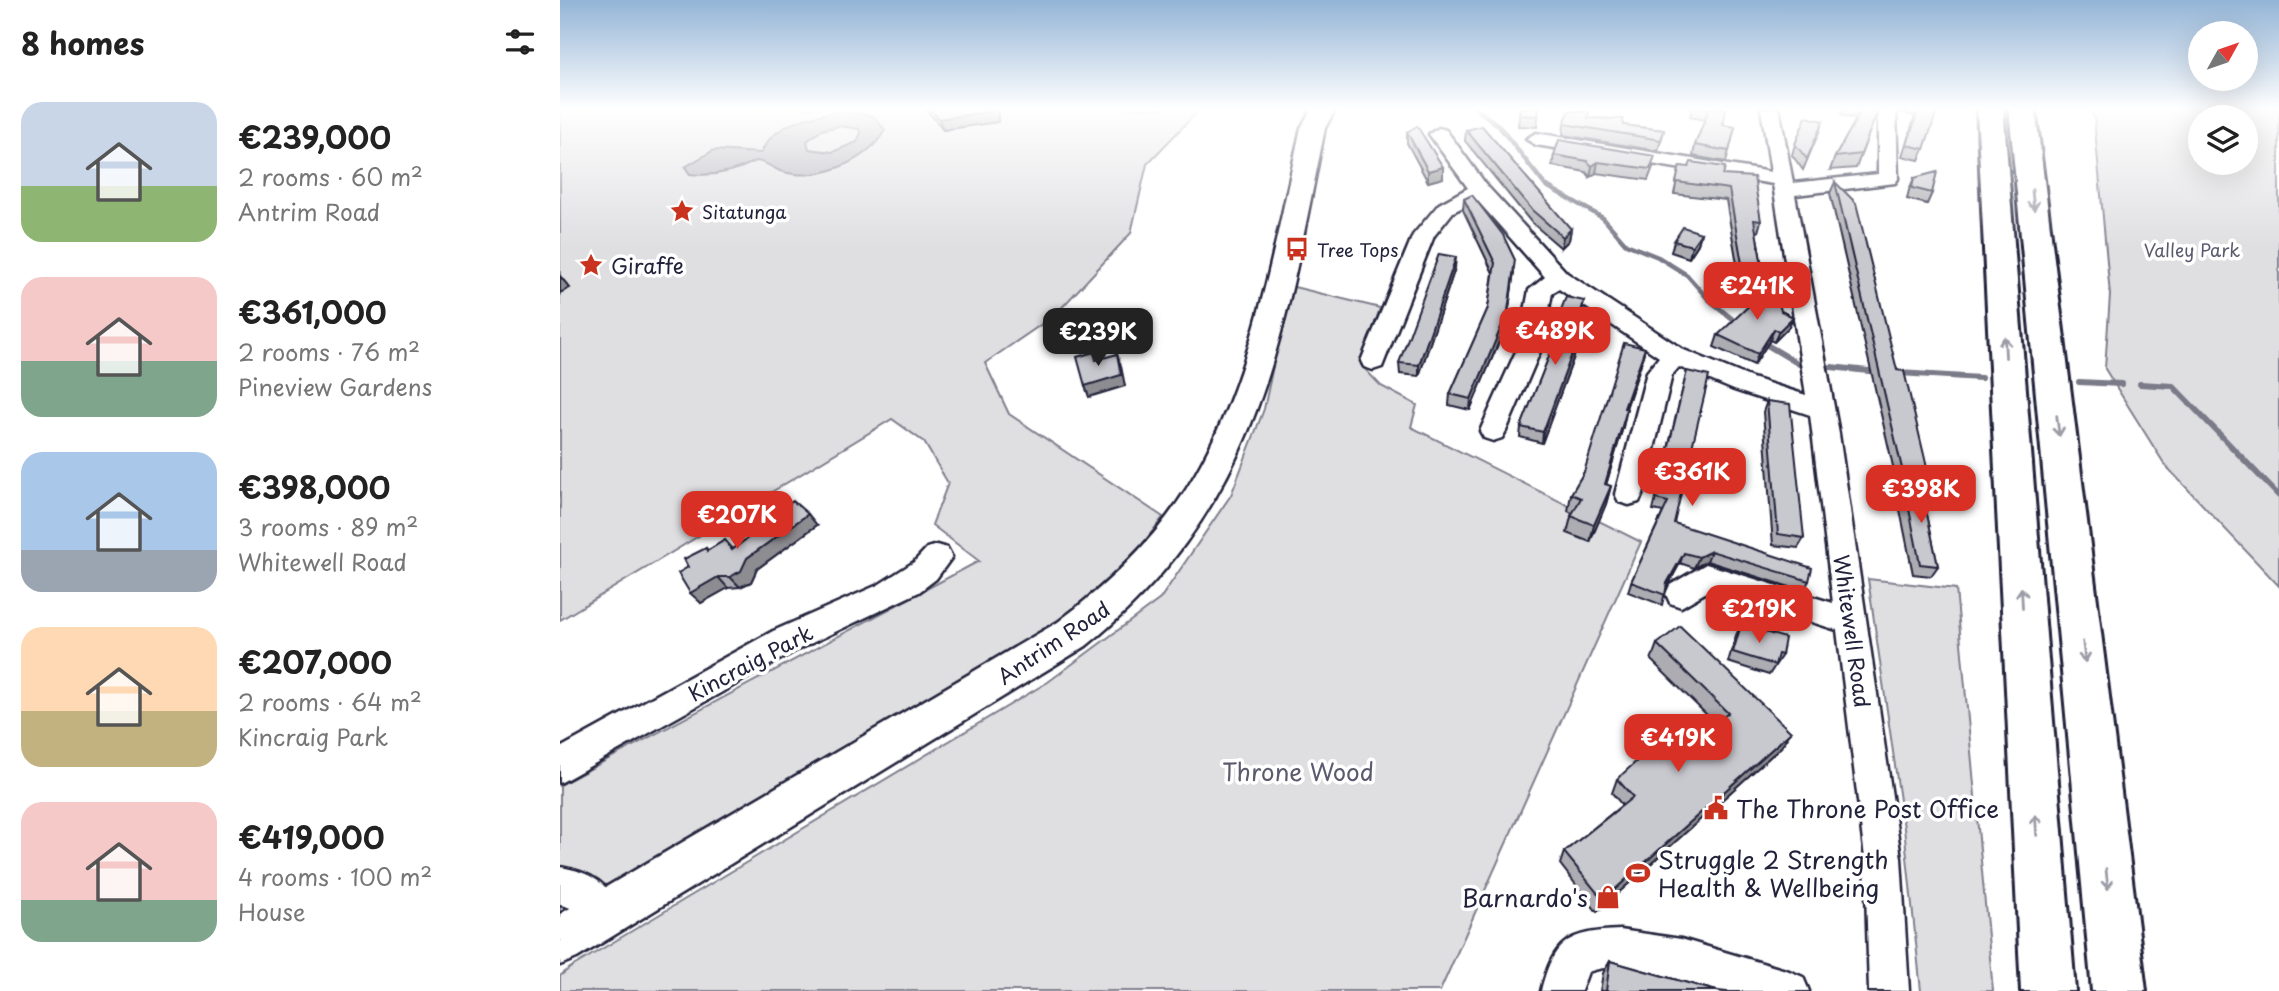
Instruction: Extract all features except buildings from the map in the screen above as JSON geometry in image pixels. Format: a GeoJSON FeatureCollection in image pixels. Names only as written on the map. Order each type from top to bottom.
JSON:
{"type":"FeatureCollection","features":[{"type":"Feature","properties":{"kind":"highway"},"geometry":{"type":"LineString","coordinates":[[1993,154],[2048,991]]}},
{"type":"Feature","properties":{"kind":"highway"},"geometry":{"type":"LineString","coordinates":[[2027,154],[2119,991]]}},
{"type":"Feature","properties":{"kind":"main road","name":"Antrim Road"},"geometry":{"type":"LineString","coordinates":[[560,941],[1072,634],[1131,584],[1188,513],[1212,477],[1234,428],[1282,270],[1307,154]]}},
{"type":"Feature","properties":{"kind":"street"},"geometry":{"type":"LineString","coordinates":[[1454,154],[1480,190],[1559,278],[1675,356],[1743,384],[1821,409]]}},
{"type":"Feature","properties":{"kind":"street"},"geometry":{"type":"LineString","coordinates":[[1619,154],[1810,190],[1888,179],[1888,154]]}},
{"type":"Feature","properties":{"kind":"street","name":"Whitewell Road"},"geometry":{"type":"LineString","coordinates":[[1779,154],[1821,409],[1852,622],[1882,858],[1889,991]]}},
{"type":"Feature","properties":{"kind":"street"},"geometry":{"type":"LineString","coordinates":[[1373,361],[1424,235],[1447,208],[1480,190]]}},
{"type":"Feature","properties":{"kind":"street"},"geometry":{"type":"LineString","coordinates":[[1493,431],[1530,347],[1541,290],[1559,278]]}},
{"type":"Feature","properties":{"kind":"street"},"geometry":{"type":"LineString","coordinates":[[1629,494],[1660,372],[1675,356]]}},
{"type":"Feature","properties":{"kind":"street","name":"Kincraig Park"},"geometry":{"type":"LineString","coordinates":[[560,766],[787,640],[905,585],[928,571],[937,557]]}},
{"type":"Feature","properties":{"kind":"street"},"geometry":{"type":"LineString","coordinates":[[1681,594],[1706,576],[1852,622]]}},
{"type":"Feature","properties":{"kind":"street"},"geometry":{"type":"LineString","coordinates":[[560,886],[574,888],[595,898],[603,913]]}},
{"type":"Feature","properties":{"kind":"street"},"geometry":{"type":"LineString","coordinates":[[1561,991],[1566,970],[1575,958],[1595,951],[1625,949],[1659,954],[1789,991]]}},
{"type":"Feature","properties":{"kind":"green space"},"geometry":{"type":"Polygon","coordinates":[[[560,154],[1156,154],[1147,164],[1131,233],[1055,315],[985,363],[1009,414],[1163,517],[1113,584],[1073,616],[560,916],[560,785],[979,561],[932,525],[948,483],[924,442],[892,419],[560,620],[560,154]]]}},
{"type":"Feature","properties":{"kind":"green space","name":"Valley Park"},"geometry":{"type":"Polygon","coordinates":[[[2097,154],[2188,154],[2188,175],[2258,175],[2258,154],[2279,154],[2279,586],[2165,465],[2105,369],[2110,295],[2097,154]]]}},
{"type":"Feature","properties":{"kind":"green space","name":"Throne Wood"},"geometry":{"type":"Polygon","coordinates":[[[1290,286],[1380,308],[1361,365],[1381,386],[1417,405],[1411,427],[1641,542],[1440,991],[560,991],[560,976],[570,968],[1048,682],[1160,599],[1231,495],[1264,409],[1290,286]]]}},
{"type":"Feature","properties":{"kind":"green space"},"geometry":{"type":"Polygon","coordinates":[[[1868,579],[1956,589],[1993,991],[1921,991],[1904,828],[1868,579]]]}},
{"type":"Feature","properties":{"kind":"shaded area"},"geometry":{"type":"Polygon","coordinates":[[[707,154],[863,154],[840,167],[809,174],[780,171],[756,161],[740,168],[707,175],[690,174],[685,167],[707,154]]]}},
{"type":"Feature","properties":{"kind":"waterway"},"geometry":{"type":"LineString","coordinates":[[1521,154],[1545,185],[1603,218],[1626,244],[1658,257],[1687,275],[1708,299],[1740,325]]}},
{"type":"Feature","properties":{"kind":"waterway"},"geometry":{"type":"LineString","coordinates":[[1762,342],[1799,364]]}},
{"type":"Feature","properties":{"kind":"waterway"},"geometry":{"type":"LineString","coordinates":[[1831,367],[1878,372]]}},
{"type":"Feature","properties":{"kind":"waterway"},"geometry":{"type":"LineString","coordinates":[[1899,373],[1981,378]]}},
{"type":"Feature","properties":{"kind":"waterway"},"geometry":{"type":"LineString","coordinates":[[2079,382],[2121,384]]}},
{"type":"Feature","properties":{"kind":"waterway"},"geometry":{"type":"LineString","coordinates":[[2140,384],[2173,386],[2279,496]]}},
{"type":"Feature","properties":{"kind":"place","name":"Sitatunga"},"geometry":{"type":"Point","coordinates":[682,211]}},
{"type":"Feature","properties":{"kind":"place","name":"Tree Tops"},"geometry":{"type":"Point","coordinates":[1297,249]}},
{"type":"Feature","properties":{"kind":"place","name":"Giraffe"},"geometry":{"type":"Point","coordinates":[591,265]}},
{"type":"Feature","properties":{"kind":"place","name":"The Throne Post Office"},"geometry":{"type":"Point","coordinates":[1716,808]}},
{"type":"Feature","properties":{"kind":"place","name":"Struggle 2 Strength Health & Wellbeing"},"geometry":{"type":"Point","coordinates":[1638,873]}},
{"type":"Feature","properties":{"kind":"place","name":"Barnardo's"},"geometry":{"type":"Point","coordinates":[1608,897]}}]}
